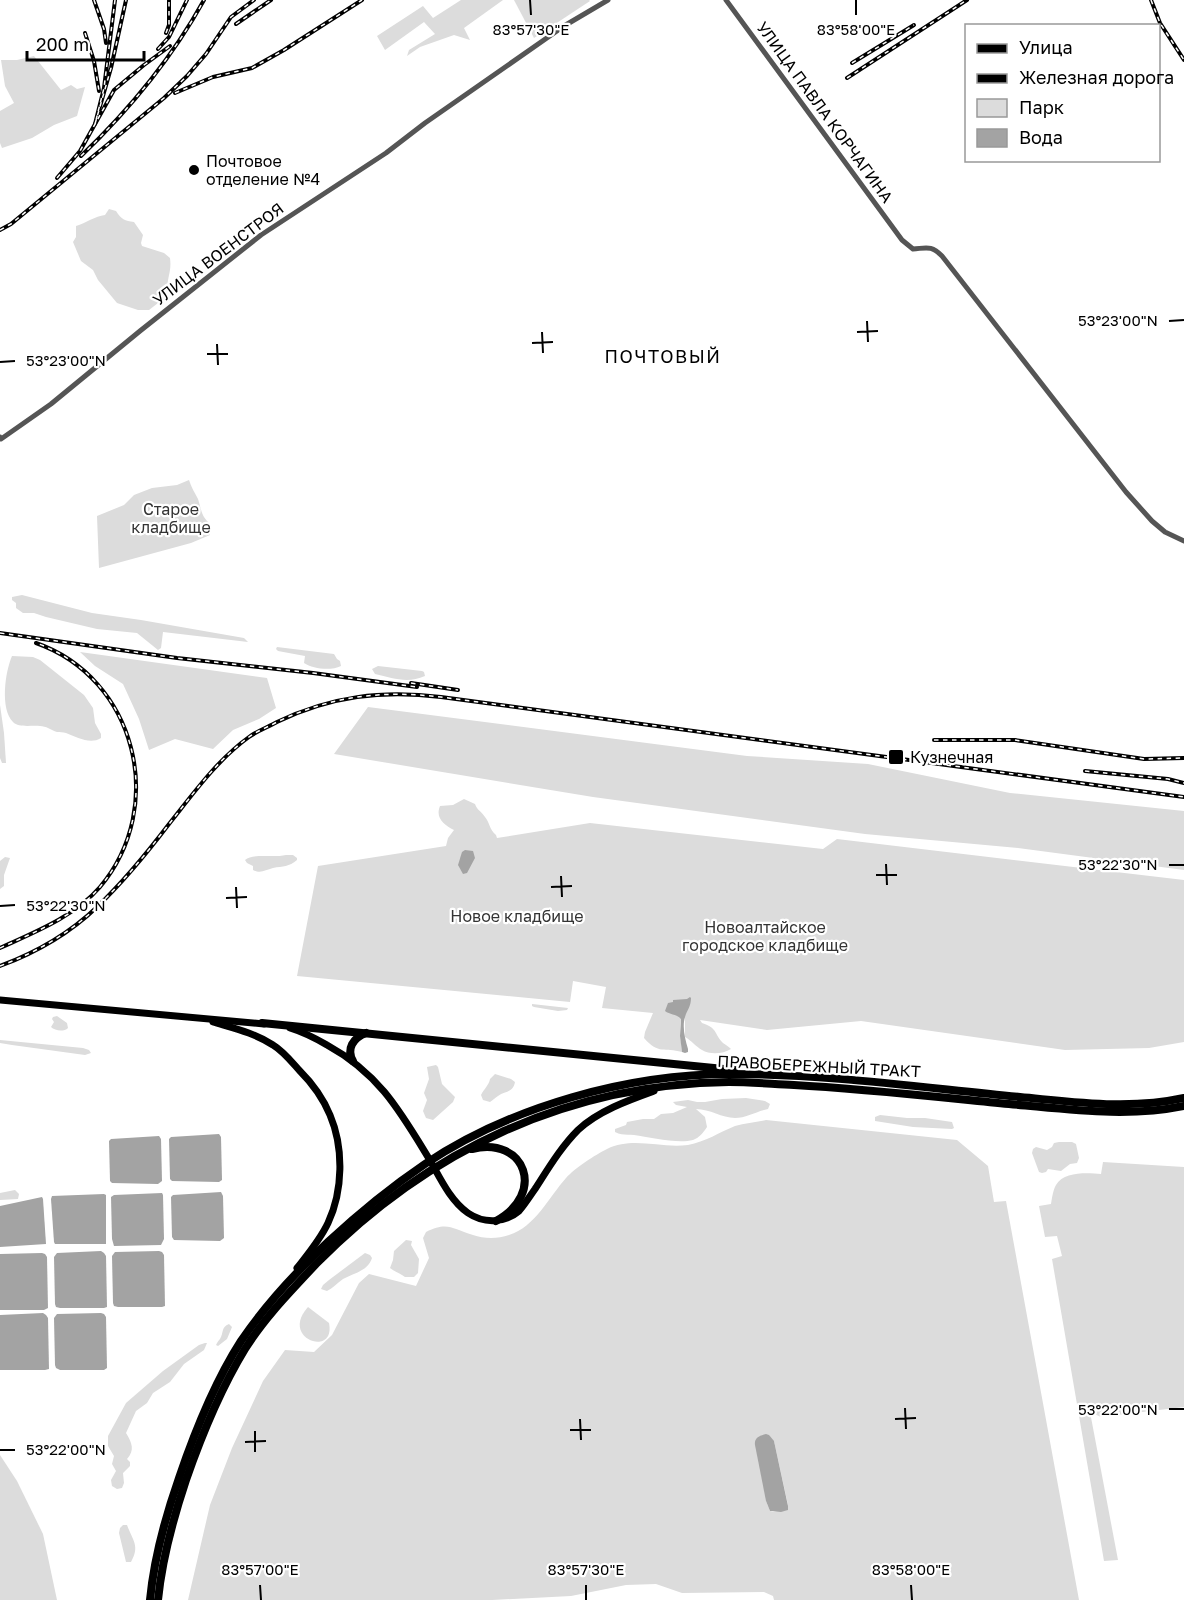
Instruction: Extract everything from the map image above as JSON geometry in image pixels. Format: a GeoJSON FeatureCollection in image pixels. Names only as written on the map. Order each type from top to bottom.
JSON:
{"type":"FeatureCollection","features":[{"type":"Feature","properties":{"kind":"highway"},"geometry":{"type":"LineString","coordinates":[[262,1023],[815,1082]]}},
{"type":"Feature","properties":{"kind":"highway"},"geometry":{"type":"LineString","coordinates":[[353,1061],[351,1045],[360,1035],[372,1033]]}},
{"type":"Feature","properties":{"kind":"highway","name":"ПРАВОБЕРЕЖНЫЙ ТРАКТ"},"geometry":{"type":"LineString","coordinates":[[150,1600],[163,1530],[198,1425],[240,1344],[259,1315],[318,1252],[350,1222],[401,1181],[456,1145],[513,1118],[564,1099],[595,1091],[699,1075],[733,1074],[1101,1112],[1145,1112],[1184,1106]]}},
{"type":"Feature","properties":{"kind":"highway","name":"ПРАВОБЕРЕЖНЫЙ ТРАКТ"},"geometry":{"type":"LineString","coordinates":[[158,1600],[167,1542],[193,1459],[216,1403],[252,1339],[283,1298],[355,1227],[405,1188],[459,1152],[516,1125],[567,1107],[609,1096],[700,1083],[815,1082],[1097,1104],[1144,1104],[1184,1098]]}},
{"type":"Feature","properties":{"kind":"highway"},"geometry":{"type":"LineString","coordinates":[[459,1152],[485,1146],[503,1149],[515,1157],[522,1168],[525,1184],[520,1201],[507,1215],[496,1221]]}},
{"type":"Feature","properties":{"kind":"main road"},"geometry":{"type":"LineString","coordinates":[[0,999],[262,1023],[306,1034],[335,1049],[372,1077],[388,1095],[460,1207],[485,1221],[506,1219],[519,1210],[571,1138],[588,1122],[629,1101],[668,1086]]}},
{"type":"Feature","properties":{"kind":"main road"},"geometry":{"type":"LineString","coordinates":[[190,1017],[240,1030],[282,1051],[318,1092],[334,1126],[337,1139],[339,1182],[332,1212],[315,1245],[278,1293]]}},
{"type":"Feature","properties":{"kind":"street","name":"УЛИЦА ВОЕНСТРОЯ"},"geometry":{"type":"LineString","coordinates":[[1,438],[51,404],[261,235],[386,153],[564,26],[608,0]]}},
{"type":"Feature","properties":{"kind":"street","name":"УЛИЦА ПАВЛА КОРЧАГИНА"},"geometry":{"type":"LineString","coordinates":[[726,0],[902,240],[913,249],[927,247],[934,249],[942,256],[1126,492],[1158,527],[1184,541]]}},
{"type":"Feature","properties":{"kind":"green space"},"geometry":{"type":"Polygon","coordinates":[[[461,0],[503,0],[464,28],[470,40],[454,35],[420,47],[407,56],[409,50],[435,34],[424,22],[385,50],[377,36],[423,6],[433,18],[461,0]]]}},
{"type":"Feature","properties":{"kind":"green space"},"geometry":{"type":"Polygon","coordinates":[[[514,0],[589,0],[590,1],[534,38],[514,0]]]}},
{"type":"Feature","properties":{"kind":"green space"},"geometry":{"type":"Polygon","coordinates":[[[34,56],[61,90],[71,85],[77,89],[85,87],[77,116],[54,125],[32,138],[2,148],[0,111],[14,103],[5,86],[1,60],[17,60],[34,56]]]}},
{"type":"Feature","properties":{"kind":"green space"},"geometry":{"type":"Polygon","coordinates":[[[109,209],[116,211],[124,219],[134,222],[143,235],[142,246],[164,253],[170,258],[168,292],[149,310],[138,310],[117,303],[98,280],[93,270],[81,261],[73,242],[76,237],[76,226],[105,215],[109,209]]]}},
{"type":"Feature","properties":{"kind":"green space","name":"Старое кладбище"},"geometry":{"type":"Polygon","coordinates":[[[189,480],[208,522],[210,535],[191,543],[99,568],[97,516],[124,505],[134,495],[152,488],[177,485],[189,480]]]}},
{"type":"Feature","properties":{"kind":"green space"},"geometry":{"type":"Polygon","coordinates":[[[22,595],[92,613],[244,638],[248,642],[163,632],[161,648],[158,650],[137,633],[97,629],[34,613],[23,613],[16,608],[16,603],[12,600],[12,597],[22,595]]]}},
{"type":"Feature","properties":{"kind":"green space"},"geometry":{"type":"Polygon","coordinates":[[[277,647],[334,654],[341,666],[327,669],[312,667],[304,663],[305,656],[278,651],[277,647]]]}},
{"type":"Feature","properties":{"kind":"green space"},"geometry":{"type":"Polygon","coordinates":[[[80,652],[267,678],[276,708],[259,719],[233,730],[213,749],[175,739],[149,750],[139,719],[123,684],[95,666],[80,652]]]}},
{"type":"Feature","properties":{"kind":"green space"},"geometry":{"type":"Polygon","coordinates":[[[12,656],[33,657],[40,660],[84,695],[93,708],[95,723],[101,738],[88,741],[44,727],[22,726],[13,722],[5,700],[7,671],[12,656]]]}},
{"type":"Feature","properties":{"kind":"green space"},"geometry":{"type":"Polygon","coordinates":[[[378,666],[422,671],[425,676],[406,680],[375,674],[372,669],[378,666]]]}},
{"type":"Feature","properties":{"kind":"green space"},"geometry":{"type":"Polygon","coordinates":[[[0,705],[6,763],[2,763],[0,758],[0,705]]]}},
{"type":"Feature","properties":{"kind":"green space"},"geometry":{"type":"Polygon","coordinates":[[[368,707],[747,756],[868,764],[1010,793],[1184,811],[1184,870],[1018,848],[865,834],[593,797],[334,754],[368,707]]]}},
{"type":"Feature","properties":{"kind":"green space","name":"Новоалтайское городское кладбище"},"geometry":{"type":"Polygon","coordinates":[[[464,799],[475,804],[487,819],[497,838],[590,823],[823,849],[837,839],[1184,880],[1184,1042],[1149,1048],[1065,1050],[861,1021],[767,1030],[700,1020],[713,1029],[720,1040],[731,1049],[713,1053],[705,1052],[685,1037],[685,1018],[681,1019],[680,1023],[682,1052],[658,1049],[644,1038],[653,1013],[602,1008],[606,987],[573,981],[570,1002],[297,976],[318,866],[446,846],[454,830],[441,821],[440,806],[453,805],[464,799]]]}},
{"type":"Feature","properties":{"kind":"green space"},"geometry":{"type":"Polygon","coordinates":[[[293,855],[297,860],[289,865],[261,872],[253,870],[253,866],[245,860],[253,857],[293,855]]]}},
{"type":"Feature","properties":{"kind":"green space"},"geometry":{"type":"Polygon","coordinates":[[[5,857],[10,858],[4,875],[4,886],[0,889],[0,861],[5,857]]]}},
{"type":"Feature","properties":{"kind":"green space"},"geometry":{"type":"Polygon","coordinates":[[[532,1004],[568,1008],[558,1011],[534,1007],[532,1004]]]}},
{"type":"Feature","properties":{"kind":"green space"},"geometry":{"type":"Polygon","coordinates":[[[57,1016],[67,1023],[68,1028],[60,1031],[51,1027],[54,1022],[53,1017],[57,1016]]]}},
{"type":"Feature","properties":{"kind":"green space"},"geometry":{"type":"Polygon","coordinates":[[[0,1040],[83,1048],[91,1053],[85,1055],[12,1045],[0,1043],[0,1040]]]}},
{"type":"Feature","properties":{"kind":"green space"},"geometry":{"type":"Polygon","coordinates":[[[436,1065],[442,1084],[455,1097],[453,1102],[433,1120],[426,1118],[423,1111],[427,1100],[424,1093],[429,1079],[427,1067],[436,1065]]]}},
{"type":"Feature","properties":{"kind":"green space"},"geometry":{"type":"Polygon","coordinates":[[[495,1074],[511,1079],[515,1082],[514,1086],[490,1102],[483,1100],[481,1095],[495,1074]]]}},
{"type":"Feature","properties":{"kind":"green space"},"geometry":{"type":"Polygon","coordinates":[[[746,1098],[770,1104],[768,1109],[735,1118],[696,1109],[705,1117],[707,1127],[693,1140],[672,1141],[615,1132],[615,1129],[626,1125],[627,1122],[654,1119],[661,1114],[673,1113],[687,1107],[676,1105],[673,1102],[746,1098]]]}},
{"type":"Feature","properties":{"kind":"green space"},"geometry":{"type":"Polygon","coordinates":[[[880,1115],[952,1122],[954,1128],[913,1127],[875,1121],[875,1117],[880,1115]]]}},
{"type":"Feature","properties":{"kind":"green space"},"geometry":{"type":"Polygon","coordinates":[[[766,1120],[957,1140],[988,1166],[994,1202],[1006,1201],[1079,1600],[774,1600],[773,1596],[764,1592],[682,1593],[656,1584],[626,1585],[571,1596],[492,1600],[188,1600],[210,1505],[232,1448],[263,1381],[285,1350],[314,1352],[332,1335],[359,1283],[369,1274],[416,1286],[429,1258],[423,1238],[426,1232],[445,1227],[491,1238],[518,1231],[541,1211],[570,1174],[585,1162],[617,1145],[627,1143],[678,1146],[694,1144],[735,1126],[766,1120]],[[774,1441],[766,1501],[770,1511],[773,1512],[787,1510],[788,1505],[774,1441]]]}},
{"type":"Feature","properties":{"kind":"green space"},"geometry":{"type":"Polygon","coordinates":[[[1054,1143],[1076,1144],[1079,1158],[1077,1163],[1070,1164],[1061,1171],[1048,1169],[1046,1172],[1039,1172],[1032,1153],[1033,1149],[1036,1147],[1047,1150],[1054,1143]]]}},
{"type":"Feature","properties":{"kind":"green space"},"geometry":{"type":"Polygon","coordinates":[[[1103,1162],[1184,1167],[1184,1407],[1101,1417],[1090,1412],[1118,1560],[1104,1561],[1052,1259],[1062,1256],[1057,1236],[1045,1237],[1039,1206],[1051,1204],[1054,1189],[1060,1180],[1070,1175],[1101,1174],[1103,1162]]]}},
{"type":"Feature","properties":{"kind":"green space"},"geometry":{"type":"Polygon","coordinates":[[[15,1190],[19,1194],[18,1199],[0,1200],[0,1193],[15,1190]]]}},
{"type":"Feature","properties":{"kind":"green space"},"geometry":{"type":"Polygon","coordinates":[[[406,1240],[412,1241],[411,1245],[419,1259],[418,1273],[414,1277],[405,1277],[390,1268],[394,1251],[406,1240]]]}},
{"type":"Feature","properties":{"kind":"green space"},"geometry":{"type":"Polygon","coordinates":[[[365,1253],[372,1258],[364,1269],[343,1279],[327,1291],[321,1289],[329,1280],[365,1253]]]}},
{"type":"Feature","properties":{"kind":"green space"},"geometry":{"type":"Polygon","coordinates":[[[308,1307],[329,1323],[329,1334],[325,1340],[318,1342],[310,1340],[300,1328],[301,1318],[308,1307]]]}},
{"type":"Feature","properties":{"kind":"green space"},"geometry":{"type":"Polygon","coordinates":[[[229,1324],[232,1327],[227,1339],[218,1346],[216,1345],[224,1328],[229,1324]]]}},
{"type":"Feature","properties":{"kind":"green space"},"geometry":{"type":"Polygon","coordinates":[[[207,1343],[204,1350],[184,1364],[170,1382],[153,1393],[147,1403],[136,1411],[126,1433],[132,1446],[127,1459],[130,1466],[123,1473],[122,1488],[117,1489],[112,1486],[111,1480],[116,1471],[112,1464],[114,1456],[108,1446],[108,1436],[126,1403],[163,1371],[207,1343]]]}},
{"type":"Feature","properties":{"kind":"green space"},"geometry":{"type":"Polygon","coordinates":[[[0,1455],[17,1481],[43,1534],[57,1600],[0,1600],[0,1455]]]}},
{"type":"Feature","properties":{"kind":"green space"},"geometry":{"type":"Polygon","coordinates":[[[123,1525],[127,1525],[135,1544],[131,1562],[126,1562],[119,1533],[123,1525]]]}},
{"type":"Feature","properties":{"kind":"water"},"geometry":{"type":"Polygon","coordinates":[[[473,851],[475,858],[467,873],[463,874],[458,865],[462,852],[473,851]]]}},
{"type":"Feature","properties":{"kind":"water"},"geometry":{"type":"Polygon","coordinates":[[[690,997],[684,1025],[688,1049],[685,1053],[682,1052],[680,1036],[681,1019],[665,1011],[668,1003],[673,1000],[690,997]]]}},
{"type":"Feature","properties":{"kind":"water"},"geometry":{"type":"Polygon","coordinates":[[[219,1134],[221,1137],[222,1180],[219,1182],[172,1181],[170,1179],[169,1139],[171,1137],[219,1134]]]}},
{"type":"Feature","properties":{"kind":"water"},"geometry":{"type":"Polygon","coordinates":[[[159,1136],[162,1181],[158,1184],[112,1183],[110,1181],[109,1141],[111,1139],[159,1136]]]}},
{"type":"Feature","properties":{"kind":"water"},"geometry":{"type":"Polygon","coordinates":[[[221,1192],[224,1238],[220,1241],[174,1240],[171,1197],[221,1192]]]}},
{"type":"Feature","properties":{"kind":"water"},"geometry":{"type":"Polygon","coordinates":[[[162,1193],[164,1239],[161,1245],[114,1246],[111,1197],[162,1193]]]}},
{"type":"Feature","properties":{"kind":"water"},"geometry":{"type":"Polygon","coordinates":[[[106,1195],[106,1244],[55,1244],[52,1196],[106,1195]]]}},
{"type":"Feature","properties":{"kind":"water"},"geometry":{"type":"Polygon","coordinates":[[[42,1197],[46,1244],[0,1247],[0,1206],[42,1197]]]}},
{"type":"Feature","properties":{"kind":"water"},"geometry":{"type":"Polygon","coordinates":[[[101,1251],[106,1256],[107,1307],[56,1307],[54,1257],[57,1253],[101,1251]]]}},
{"type":"Feature","properties":{"kind":"water"},"geometry":{"type":"Polygon","coordinates":[[[159,1251],[164,1255],[165,1306],[114,1306],[112,1256],[115,1252],[159,1251]]]}},
{"type":"Feature","properties":{"kind":"water"},"geometry":{"type":"Polygon","coordinates":[[[42,1253],[47,1257],[48,1308],[44,1310],[0,1310],[0,1254],[42,1253]]]}},
{"type":"Feature","properties":{"kind":"water"},"geometry":{"type":"Polygon","coordinates":[[[43,1313],[48,1318],[49,1369],[0,1370],[0,1315],[43,1313]]]}},
{"type":"Feature","properties":{"kind":"water"},"geometry":{"type":"Polygon","coordinates":[[[101,1313],[106,1317],[107,1368],[104,1370],[60,1370],[56,1368],[54,1318],[57,1314],[101,1313]]]}},
{"type":"Feature","properties":{"kind":"water"},"geometry":{"type":"Polygon","coordinates":[[[766,1434],[774,1441],[788,1506],[788,1510],[781,1512],[770,1511],[766,1501],[755,1445],[757,1438],[766,1434]]]}},
{"type":"Feature","properties":{"kind":"railway"},"geometry":{"type":"LineString","coordinates":[[94,0],[104,29],[106,43]]}},
{"type":"Feature","properties":{"kind":"railway"},"geometry":{"type":"LineString","coordinates":[[115,0],[104,88],[95,124],[111,68],[126,0]]}},
{"type":"Feature","properties":{"kind":"railway"},"geometry":{"type":"LineString","coordinates":[[166,33],[169,25],[169,0]]}},
{"type":"Feature","properties":{"kind":"railway"},"geometry":{"type":"LineString","coordinates":[[158,49],[169,37],[187,0]]}},
{"type":"Feature","properties":{"kind":"railway"},"geometry":{"type":"LineString","coordinates":[[81,156],[116,120],[164,63],[204,0]]}},
{"type":"Feature","properties":{"kind":"railway"},"geometry":{"type":"LineString","coordinates":[[0,230],[11,224],[164,98],[206,54],[231,17],[254,0]]}},
{"type":"Feature","properties":{"kind":"railway"},"geometry":{"type":"LineString","coordinates":[[236,24],[271,0]]}},
{"type":"Feature","properties":{"kind":"railway"},"geometry":{"type":"LineString","coordinates":[[175,93],[213,77],[252,68],[362,0]]}},
{"type":"Feature","properties":{"kind":"railway"},"geometry":{"type":"LineString","coordinates":[[847,78],[967,0]]}},
{"type":"Feature","properties":{"kind":"railway"},"geometry":{"type":"LineString","coordinates":[[1151,0],[1160,23],[1184,60]]}},
{"type":"Feature","properties":{"kind":"railway"},"geometry":{"type":"LineString","coordinates":[[852,63],[914,25]]}},
{"type":"Feature","properties":{"kind":"railway"},"geometry":{"type":"LineString","coordinates":[[85,33],[94,61],[99,91]]}},
{"type":"Feature","properties":{"kind":"railway"},"geometry":{"type":"LineString","coordinates":[[57,178],[80,151],[114,90],[170,46]]}},
{"type":"Feature","properties":{"kind":"railway"},"geometry":{"type":"LineString","coordinates":[[0,633],[177,658],[417,687]]}},
{"type":"Feature","properties":{"kind":"railway"},"geometry":{"type":"LineString","coordinates":[[0,948],[53,923],[90,898],[121,855],[133,820],[136,783],[131,748],[118,714],[98,684],[70,660],[36,643]]}},
{"type":"Feature","properties":{"kind":"railway"},"geometry":{"type":"LineString","coordinates":[[411,683],[458,690]]}},
{"type":"Feature","properties":{"kind":"railway"},"geometry":{"type":"LineString","coordinates":[[0,966],[52,941],[97,907],[152,846],[196,789],[237,746],[259,731],[297,713],[357,697],[398,694],[441,697],[1184,797]]}},
{"type":"Feature","properties":{"kind":"railway"},"geometry":{"type":"LineString","coordinates":[[934,740],[1015,740],[1144,759],[1184,758]]}},
{"type":"Feature","properties":{"kind":"railway"},"geometry":{"type":"LineString","coordinates":[[1085,771],[1168,779],[1184,783]]}},
{"type":"Feature","properties":{"kind":"place","name":"Почтовое отделение №4"},"geometry":{"type":"Point","coordinates":[194,170]}},
{"type":"Feature","properties":{"kind":"place","name":"Кузнечная"},"geometry":{"type":"Point","coordinates":[896,757]}},
{"type":"Feature","properties":{"kind":"district","name":"ПОЧТОВЫЙ"},"geometry":{"type":"Point","coordinates":[663,356]}},
{"type":"Feature","properties":{"kind":"park label","name":"Новое кладбище"},"geometry":{"type":"Point","coordinates":[517,916]}}]}
